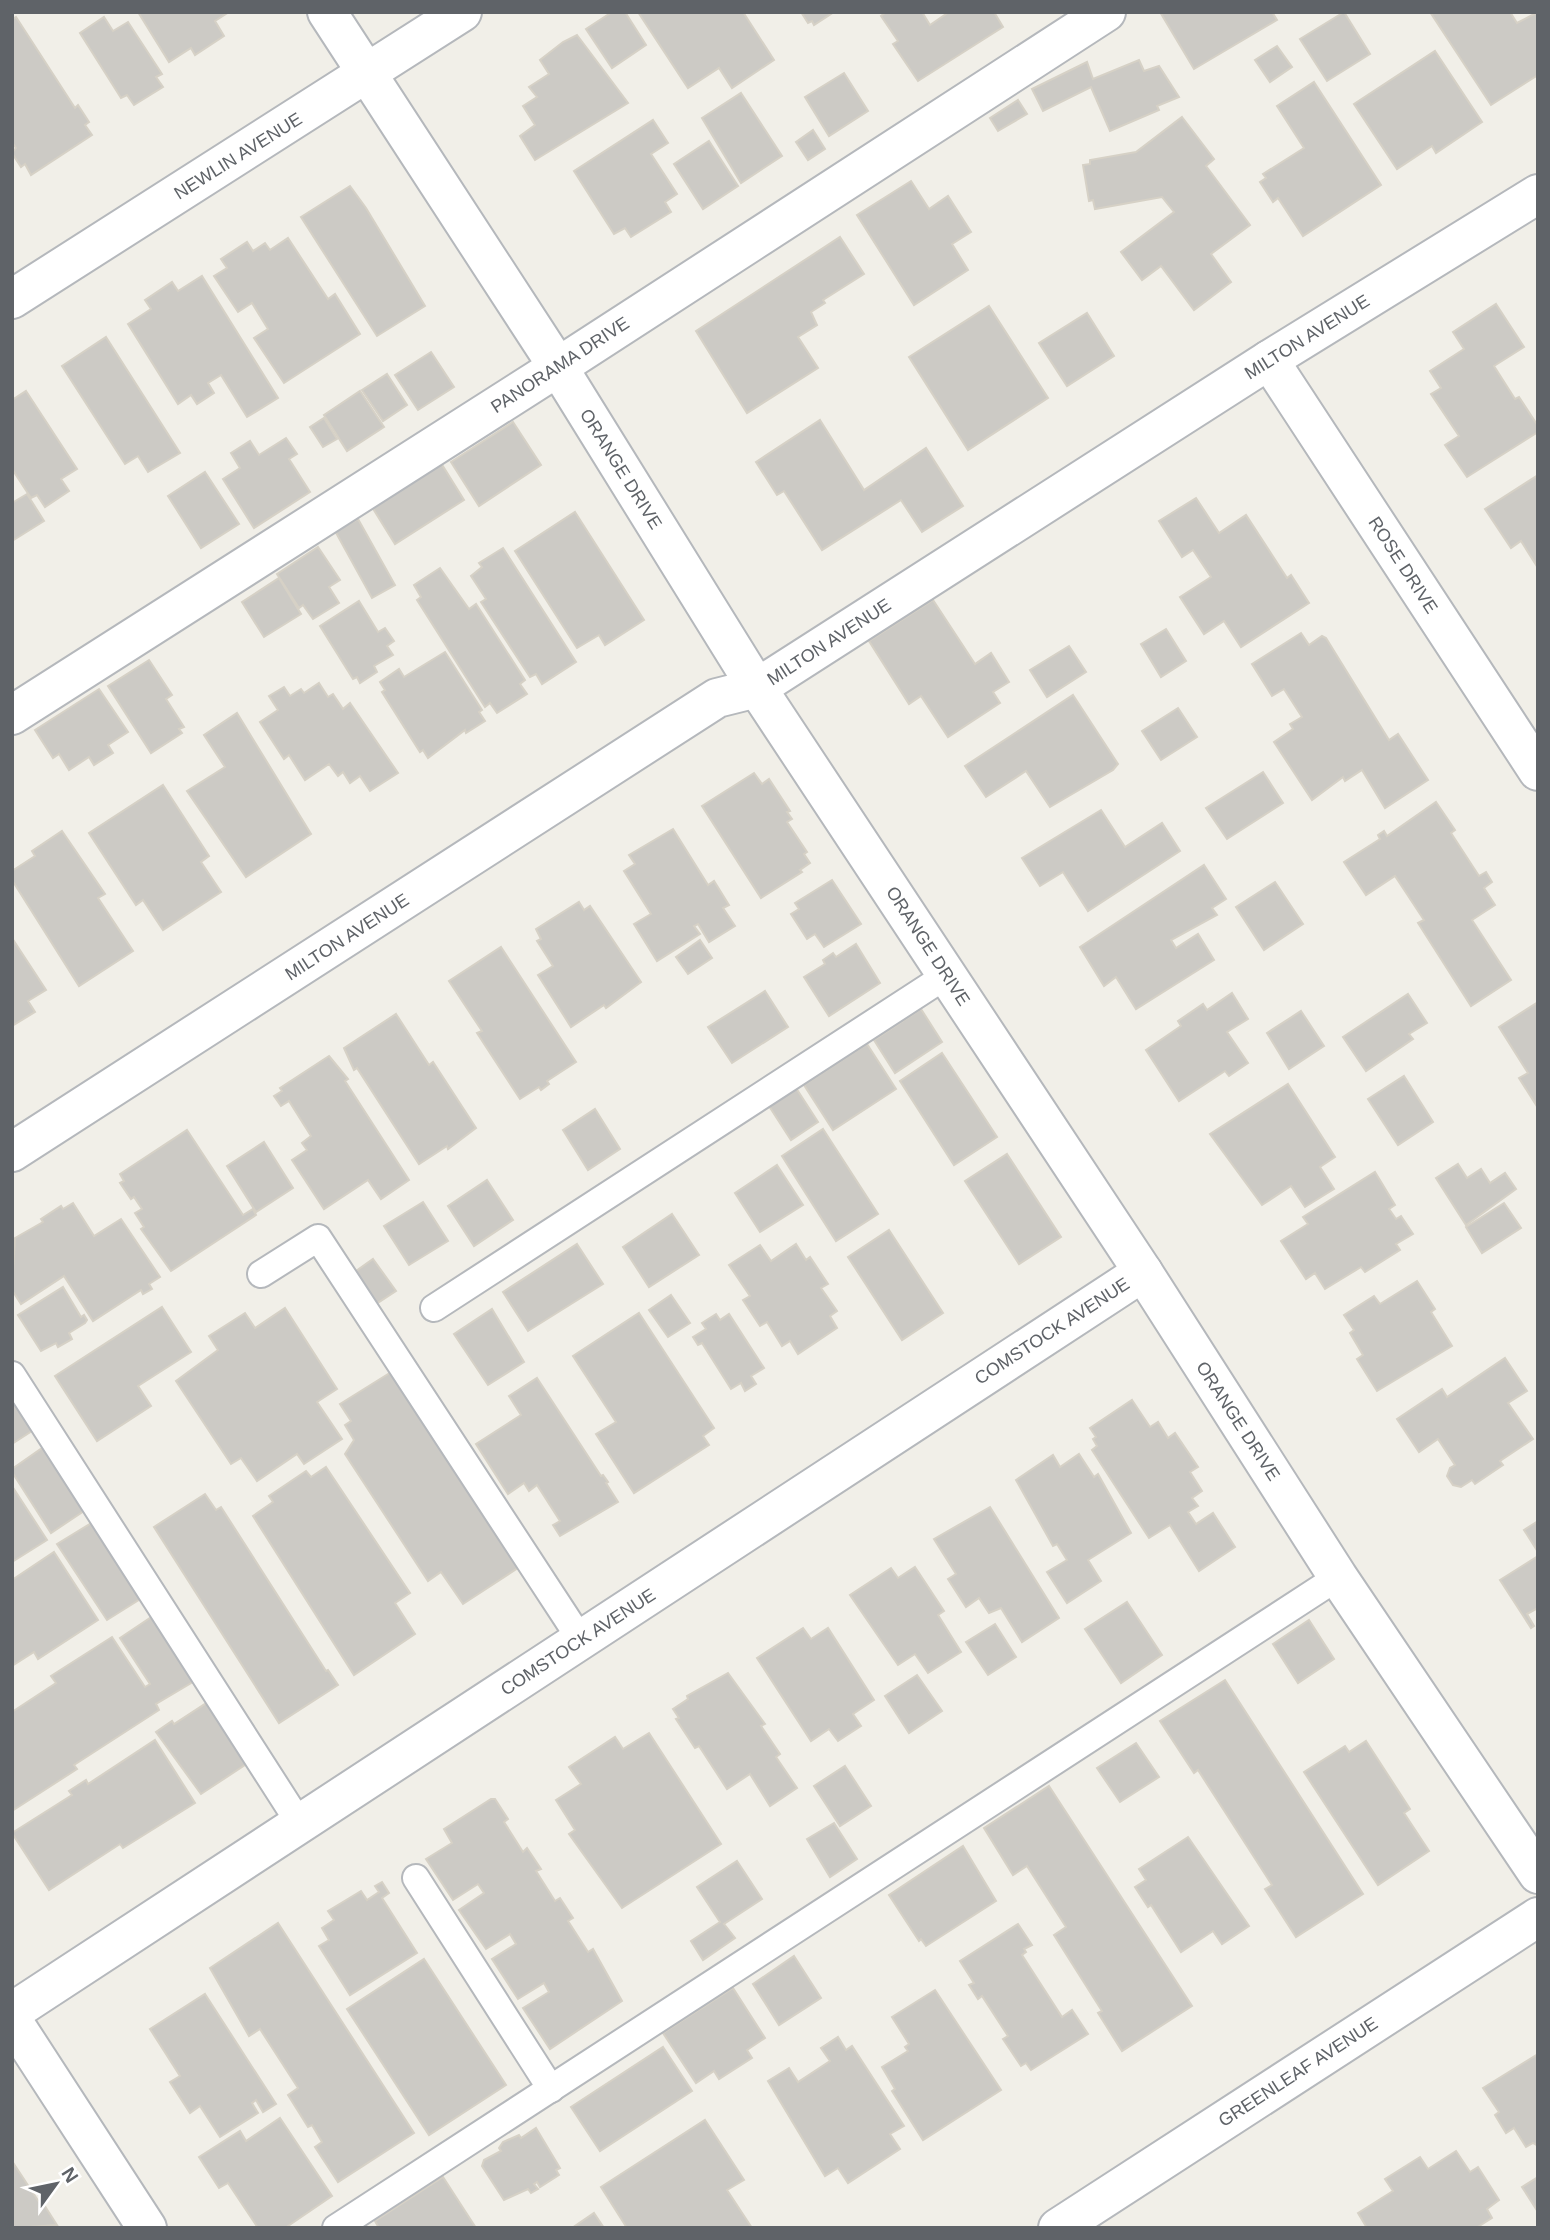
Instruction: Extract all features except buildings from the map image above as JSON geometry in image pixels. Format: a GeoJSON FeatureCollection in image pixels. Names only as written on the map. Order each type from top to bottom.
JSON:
{"type":"FeatureCollection","features":[{"type":"Feature","properties":{"kind":"street","name":"ORANGE DRIVE"},"geometry":{"type":"LineString","coordinates":[[327,12],[365,76],[558,368],[757,688],[1143,1272],[1338,1577],[1538,1874]]}},
{"type":"Feature","properties":{"kind":"street","name":"NEWLIN AVENUE"},"geometry":{"type":"LineString","coordinates":[[12,299],[462,12]]}},
{"type":"Feature","properties":{"kind":"street","name":"PANORAMA DRIVE"},"geometry":{"type":"LineString","coordinates":[[12,715],[558,368],[1106,12]]}},
{"type":"Feature","properties":{"kind":"street","name":"MILTON AVENUE"},"geometry":{"type":"LineString","coordinates":[[12,1152],[717,698],[757,688],[1269,360],[1538,194]]}},
{"type":"Feature","properties":{"kind":"street","name":"ROSE DRIVE"},"geometry":{"type":"LineString","coordinates":[[1269,360],[1538,771]]}},
{"type":"Feature","properties":{"kind":"street","name":"COMSTOCK AVENUE"},"geometry":{"type":"LineString","coordinates":[[12,2012],[1143,1272]]}},
{"type":"Feature","properties":{"kind":"street","name":"GREENLEAF AVENUE"},"geometry":{"type":"LineString","coordinates":[[1058,2228],[1538,1917]]}},
{"type":"Feature","properties":{"kind":"street"},"geometry":{"type":"LineString","coordinates":[[12,2020],[148,2228]]}},
{"type":"Feature","properties":{"kind":"lane"},"geometry":{"type":"LineString","coordinates":[[434,1308],[947,975]]}},
{"type":"Feature","properties":{"kind":"lane"},"geometry":{"type":"LineString","coordinates":[[261,1275],[317,1238],[581,1640]]}},
{"type":"Feature","properties":{"kind":"lane"},"geometry":{"type":"LineString","coordinates":[[12,1375],[300,1824]]}},
{"type":"Feature","properties":{"kind":"lane"},"geometry":{"type":"LineString","coordinates":[[336,2228],[1338,1577]]}},
{"type":"Feature","properties":{"kind":"lane"},"geometry":{"type":"LineString","coordinates":[[415,1878],[551,2088]]}}]}
